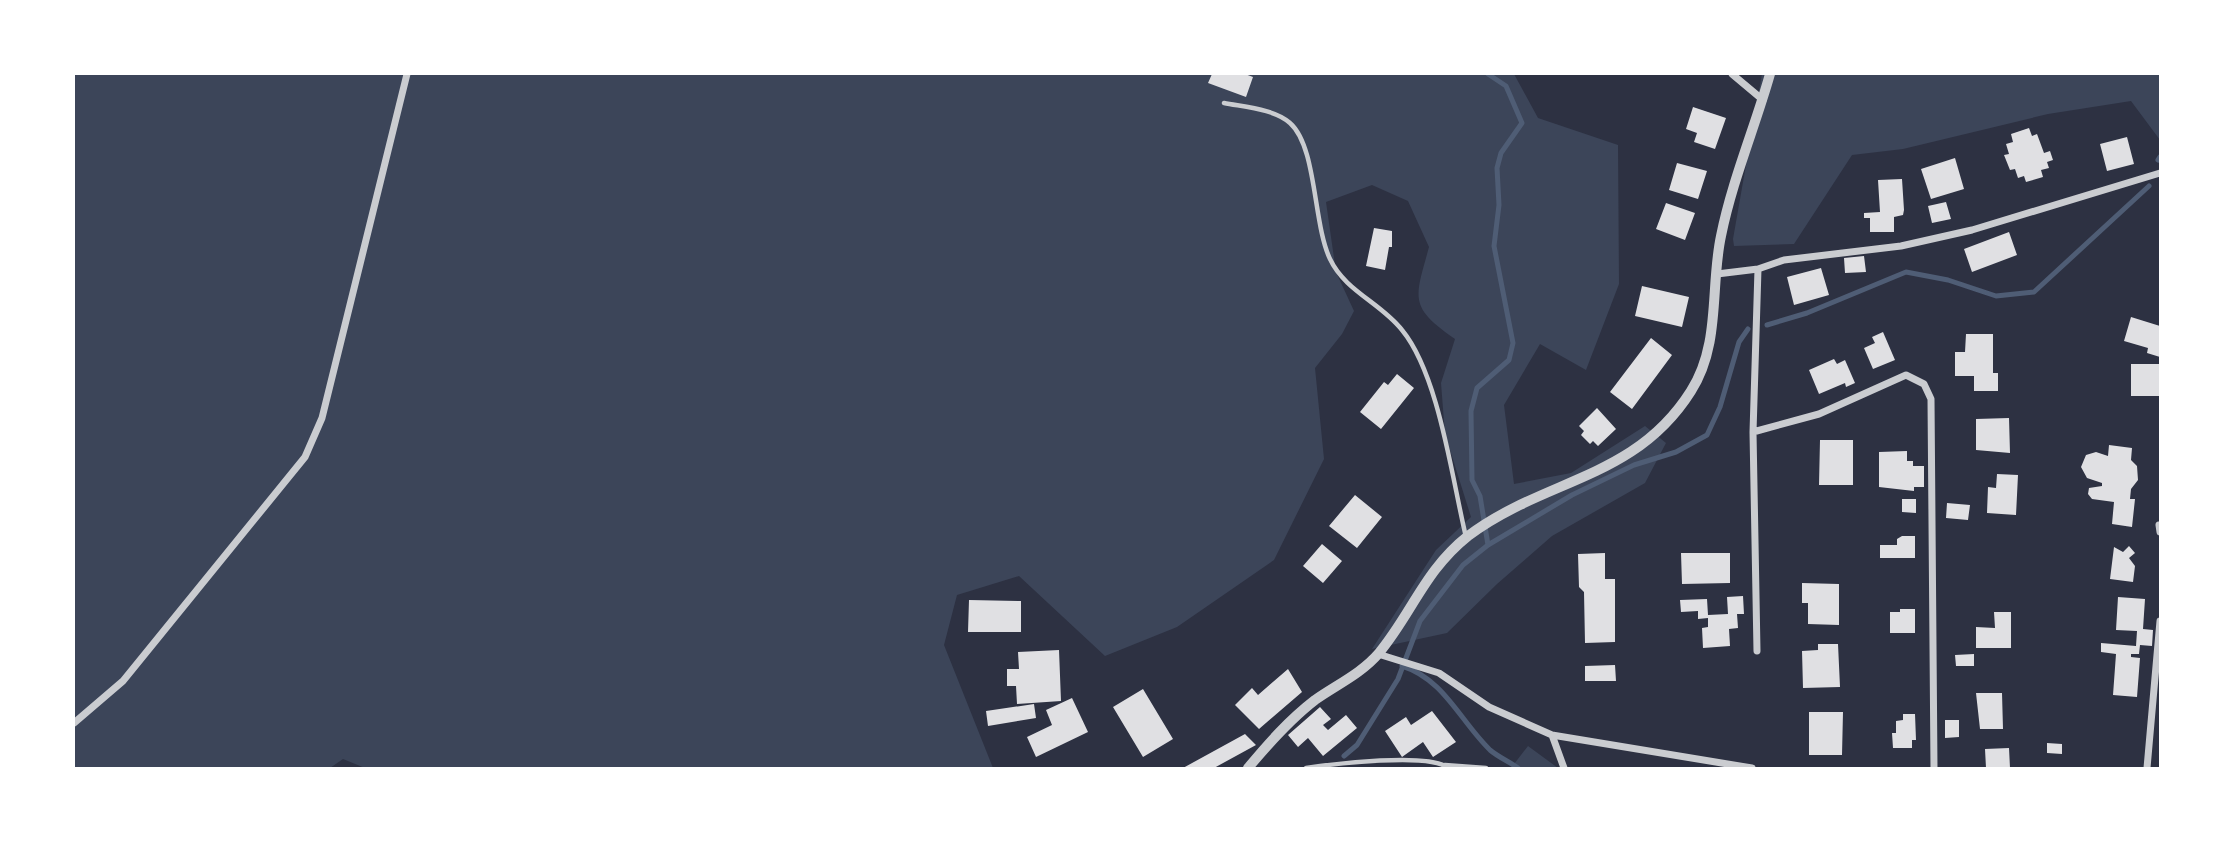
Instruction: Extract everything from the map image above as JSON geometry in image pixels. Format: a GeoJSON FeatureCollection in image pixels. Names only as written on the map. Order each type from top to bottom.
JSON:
{"type":"FeatureCollection","features":[{"type":"Feature","properties":{"kind":"street"},"geometry":{"type":"LineString","coordinates":[[74,723],[124,681],[305,457],[323,418],[407,74]]}},
{"type":"Feature","properties":{"kind":"street"},"geometry":{"type":"LineString","coordinates":[[1732,74],[1763,100]]}},
{"type":"Feature","properties":{"kind":"street"},"geometry":{"type":"LineString","coordinates":[[1248,768],[1274,737],[1315,701],[1351,677],[1378,654],[1440,560],[1471,535],[1512,509],[1621,460],[1659,432],[1692,389],[1711,341],[1720,236],[1770,74]]}},
{"type":"Feature","properties":{"kind":"street"},"geometry":{"type":"LineString","coordinates":[[1717,274],[1758,269],[1784,260],[1901,246],[1972,230],[2161,173]]}},
{"type":"Feature","properties":{"kind":"street"},"geometry":{"type":"LineString","coordinates":[[1757,651],[1753,432],[1758,269]]}},
{"type":"Feature","properties":{"kind":"street"},"geometry":{"type":"LineString","coordinates":[[1753,432],[1819,414],[1906,375],[1924,384],[1931,399],[1934,768]]}},
{"type":"Feature","properties":{"kind":"street"},"geometry":{"type":"LineString","coordinates":[[2147,768],[2161,621]]}},
{"type":"Feature","properties":{"kind":"street"},"geometry":{"type":"LineString","coordinates":[[1378,654],[1424,666],[1489,707],[1552,735],[1752,768]]}},
{"type":"Feature","properties":{"kind":"street"},"geometry":{"type":"LineString","coordinates":[[1552,735],[1563,768]]}},
{"type":"Feature","properties":{"kind":"lane"},"geometry":{"type":"LineString","coordinates":[[1224,103],[1275,115],[1290,122],[1300,135],[1310,167],[1320,236],[1331,262],[1347,284],[1401,328],[1418,352],[1471,535]]}},
{"type":"Feature","properties":{"kind":"lane"},"geometry":{"type":"LineString","coordinates":[[1306,768],[1391,761],[1486,768]]}},
{"type":"Feature","properties":{"kind":"shaded area"},"geometry":{"type":"Polygon","coordinates":[[[74,74],[1514,74],[1538,118],[1618,145],[1619,284],[1586,370],[1540,344],[1504,405],[1514,484],[1571,473],[1645,426],[1666,443],[1645,483],[1552,536],[1447,633],[1372,649],[1436,550],[1471,517],[1445,434],[1441,383],[1455,339],[1429,318],[1419,300],[1429,247],[1408,201],[1372,185],[1326,202],[1336,272],[1354,311],[1342,334],[1315,368],[1324,459],[1274,560],[1177,627],[1105,656],[1019,576],[957,595],[944,645],[993,768],[365,768],[343,759],[330,768],[74,768],[74,74]]]}},
{"type":"Feature","properties":{"kind":"shaded area"},"geometry":{"type":"Polygon","coordinates":[[[1762,74],[2160,74],[2160,140],[2131,101],[2048,114],[1903,149],[1852,155],[1794,244],[1734,246],[1733,239],[1762,74]]]}},
{"type":"Feature","properties":{"kind":"shaded area"},"geometry":{"type":"Polygon","coordinates":[[[1528,746],[1558,768],[1511,768],[1528,746]]]}},
{"type":"Feature","properties":{"kind":"building"},"geometry":{"type":"Polygon","coordinates":[[[1212,74],[1245,74],[1253,77],[1246,97],[1208,83],[1212,74]]]}},
{"type":"Feature","properties":{"kind":"building"},"geometry":{"type":"Polygon","coordinates":[[[1693,107],[1726,118],[1715,149],[1694,142],[1697,133],[1686,129],[1693,107]]]}},
{"type":"Feature","properties":{"kind":"building"},"geometry":{"type":"Polygon","coordinates":[[[2029,128],[2032,136],[2037,134],[2044,153],[2050,151],[2053,160],[2047,162],[2049,168],[2041,170],[2043,177],[2026,182],[2024,176],[2018,178],[2015,169],[2010,170],[2004,155],[2009,154],[2006,144],[2013,142],[2011,134],[2029,128]]]}},
{"type":"Feature","properties":{"kind":"building"},"geometry":{"type":"Polygon","coordinates":[[[2127,137],[2134,164],[2107,171],[2100,144],[2127,137]]]}},
{"type":"Feature","properties":{"kind":"building"},"geometry":{"type":"Polygon","coordinates":[[[1955,158],[1964,189],[1931,199],[1921,169],[1955,158]]]}},
{"type":"Feature","properties":{"kind":"building"},"geometry":{"type":"Polygon","coordinates":[[[1677,163],[1707,171],[1698,199],[1669,190],[1677,163]]]}},
{"type":"Feature","properties":{"kind":"building"},"geometry":{"type":"Polygon","coordinates":[[[1902,179],[1904,210],[1903,215],[1894,217],[1894,232],[1870,232],[1870,218],[1864,218],[1864,213],[1880,212],[1878,180],[1902,179]]]}},
{"type":"Feature","properties":{"kind":"building"},"geometry":{"type":"Polygon","coordinates":[[[1946,202],[1951,219],[1932,223],[1928,206],[1946,202]]]}},
{"type":"Feature","properties":{"kind":"building"},"geometry":{"type":"Polygon","coordinates":[[[1666,203],[1695,213],[1685,240],[1656,229],[1666,203]]]}},
{"type":"Feature","properties":{"kind":"building"},"geometry":{"type":"Polygon","coordinates":[[[1374,228],[1392,231],[1392,247],[1389,247],[1385,270],[1366,266],[1374,228]]]}},
{"type":"Feature","properties":{"kind":"building"},"geometry":{"type":"Polygon","coordinates":[[[2009,232],[2017,255],[1972,272],[1964,249],[2009,232]]]}},
{"type":"Feature","properties":{"kind":"building"},"geometry":{"type":"Polygon","coordinates":[[[1864,256],[1866,272],[1845,273],[1844,258],[1864,256]]]}},
{"type":"Feature","properties":{"kind":"building"},"geometry":{"type":"Polygon","coordinates":[[[1821,268],[1829,295],[1794,305],[1787,277],[1821,268]]]}},
{"type":"Feature","properties":{"kind":"building"},"geometry":{"type":"Polygon","coordinates":[[[1642,286],[1689,297],[1682,327],[1635,316],[1642,286]]]}},
{"type":"Feature","properties":{"kind":"building"},"geometry":{"type":"Polygon","coordinates":[[[2131,317],[2160,326],[2160,357],[2147,353],[2148,348],[2124,341],[2131,317]]]}},
{"type":"Feature","properties":{"kind":"building"},"geometry":{"type":"Polygon","coordinates":[[[1883,332],[1895,360],[1873,369],[1864,348],[1875,343],[1872,337],[1883,332]]]}},
{"type":"Feature","properties":{"kind":"building"},"geometry":{"type":"Polygon","coordinates":[[[1966,334],[1993,334],[1993,373],[1998,373],[1998,391],[1974,391],[1974,376],[1955,376],[1955,352],[1965,352],[1966,334]]]}},
{"type":"Feature","properties":{"kind":"building"},"geometry":{"type":"Polygon","coordinates":[[[1651,338],[1672,355],[1632,409],[1610,392],[1651,338]]]}},
{"type":"Feature","properties":{"kind":"building"},"geometry":{"type":"Polygon","coordinates":[[[1834,359],[1837,364],[1845,360],[1855,383],[1846,387],[1845,383],[1819,394],[1809,370],[1834,359]]]}},
{"type":"Feature","properties":{"kind":"building"},"geometry":{"type":"Polygon","coordinates":[[[2131,364],[2160,364],[2160,396],[2131,396],[2131,364]]]}},
{"type":"Feature","properties":{"kind":"building"},"geometry":{"type":"Polygon","coordinates":[[[1397,374],[1414,388],[1381,429],[1360,412],[1384,382],[1388,385],[1397,374]]]}},
{"type":"Feature","properties":{"kind":"building"},"geometry":{"type":"Polygon","coordinates":[[[1597,408],[1616,429],[1598,446],[1593,441],[1590,444],[1581,435],[1584,431],[1579,426],[1597,408]]]}},
{"type":"Feature","properties":{"kind":"building"},"geometry":{"type":"Polygon","coordinates":[[[2009,418],[2010,453],[1976,450],[1976,419],[2009,418]]]}},
{"type":"Feature","properties":{"kind":"building"},"geometry":{"type":"Polygon","coordinates":[[[1820,440],[1853,440],[1853,485],[1819,485],[1820,440]]]}},
{"type":"Feature","properties":{"kind":"building"},"geometry":{"type":"Polygon","coordinates":[[[2109,445],[2132,448],[2131,460],[2137,466],[2138,480],[2131,489],[2130,499],[2135,499],[2132,527],[2112,524],[2114,502],[2092,499],[2088,494],[2089,488],[2102,486],[2102,483],[2087,478],[2081,467],[2086,455],[2096,452],[2108,456],[2109,445]]]}},
{"type":"Feature","properties":{"kind":"building"},"geometry":{"type":"Polygon","coordinates":[[[1907,451],[1907,461],[1913,461],[1913,466],[1924,466],[1924,487],[1914,487],[1914,491],[1879,487],[1879,452],[1907,451]]]}},
{"type":"Feature","properties":{"kind":"building"},"geometry":{"type":"Polygon","coordinates":[[[1997,474],[2018,475],[2016,515],[1987,513],[1988,487],[1996,488],[1997,474]]]}},
{"type":"Feature","properties":{"kind":"building"},"geometry":{"type":"Polygon","coordinates":[[[1355,495],[1382,517],[1357,548],[1329,526],[1355,495]]]}},
{"type":"Feature","properties":{"kind":"building"},"geometry":{"type":"Polygon","coordinates":[[[1902,499],[1916,499],[1916,513],[1902,512],[1902,499]]]}},
{"type":"Feature","properties":{"kind":"building"},"geometry":{"type":"Polygon","coordinates":[[[1947,503],[1970,505],[1968,520],[1946,518],[1947,503]]]}},
{"type":"Feature","properties":{"kind":"building"},"geometry":{"type":"Polygon","coordinates":[[[1902,536],[1915,536],[1915,558],[1880,558],[1880,545],[1897,545],[1897,539],[1902,536]]]}},
{"type":"Feature","properties":{"kind":"building"},"geometry":{"type":"Polygon","coordinates":[[[1322,544],[1342,561],[1323,583],[1303,566],[1322,544]]]}},
{"type":"Feature","properties":{"kind":"building"},"geometry":{"type":"Polygon","coordinates":[[[2129,546],[2135,553],[2129,558],[2135,566],[2133,582],[2110,579],[2114,547],[2123,552],[2129,546]]]}},
{"type":"Feature","properties":{"kind":"building"},"geometry":{"type":"Polygon","coordinates":[[[1605,553],[1605,579],[1615,579],[1615,642],[1585,643],[1584,592],[1579,587],[1578,554],[1605,553]]]}},
{"type":"Feature","properties":{"kind":"building"},"geometry":{"type":"Polygon","coordinates":[[[1681,553],[1730,553],[1730,583],[1682,584],[1681,553]]]}},
{"type":"Feature","properties":{"kind":"building"},"geometry":{"type":"Polygon","coordinates":[[[1802,583],[1839,584],[1839,625],[1808,624],[1808,603],[1802,603],[1802,583]]]}},
{"type":"Feature","properties":{"kind":"building"},"geometry":{"type":"Polygon","coordinates":[[[1743,596],[1744,614],[1737,614],[1738,628],[1729,629],[1730,646],[1703,648],[1702,628],[1708,627],[1708,618],[1698,619],[1698,611],[1681,612],[1680,600],[1707,599],[1708,615],[1728,614],[1727,597],[1743,596]]]}},
{"type":"Feature","properties":{"kind":"building"},"geometry":{"type":"Polygon","coordinates":[[[2118,597],[2145,599],[2143,629],[2153,630],[2152,646],[2140,645],[2139,654],[2131,654],[2131,657],[2140,658],[2137,697],[2113,695],[2116,654],[2101,652],[2101,643],[2136,646],[2137,631],[2116,630],[2118,597]]]}},
{"type":"Feature","properties":{"kind":"building"},"geometry":{"type":"Polygon","coordinates":[[[969,600],[1021,601],[1021,632],[968,632],[969,600]]]}},
{"type":"Feature","properties":{"kind":"building"},"geometry":{"type":"Polygon","coordinates":[[[1900,609],[1915,609],[1915,633],[1890,633],[1890,612],[1900,612],[1900,609]]]}},
{"type":"Feature","properties":{"kind":"building"},"geometry":{"type":"Polygon","coordinates":[[[1994,612],[2011,612],[2011,648],[1976,648],[1976,627],[1995,628],[1994,612]]]}},
{"type":"Feature","properties":{"kind":"building"},"geometry":{"type":"Polygon","coordinates":[[[1818,644],[1838,644],[1840,687],[1803,688],[1802,651],[1818,650],[1818,644]]]}},
{"type":"Feature","properties":{"kind":"building"},"geometry":{"type":"Polygon","coordinates":[[[1059,650],[1061,701],[1017,704],[1016,686],[1007,686],[1007,669],[1019,669],[1018,652],[1059,650]]]}},
{"type":"Feature","properties":{"kind":"building"},"geometry":{"type":"Polygon","coordinates":[[[1974,654],[1974,666],[1956,666],[1955,655],[1974,654]]]}},
{"type":"Feature","properties":{"kind":"building"},"geometry":{"type":"Polygon","coordinates":[[[1615,665],[1616,681],[1585,681],[1585,666],[1615,665]]]}},
{"type":"Feature","properties":{"kind":"building"},"geometry":{"type":"Polygon","coordinates":[[[1288,669],[1302,692],[1259,729],[1235,705],[1252,688],[1258,695],[1288,669]]]}},
{"type":"Feature","properties":{"kind":"building"},"geometry":{"type":"Polygon","coordinates":[[[1143,689],[1173,739],[1143,757],[1113,707],[1143,689]]]}},
{"type":"Feature","properties":{"kind":"building"},"geometry":{"type":"Polygon","coordinates":[[[1976,693],[2002,693],[2003,729],[1980,729],[1976,693]]]}},
{"type":"Feature","properties":{"kind":"building"},"geometry":{"type":"Polygon","coordinates":[[[1072,698],[1088,732],[1036,757],[1027,737],[1052,725],[1046,710],[1072,698]]]}},
{"type":"Feature","properties":{"kind":"building"},"geometry":{"type":"Polygon","coordinates":[[[1034,704],[1036,718],[988,726],[986,711],[1034,704]]]}},
{"type":"Feature","properties":{"kind":"building"},"geometry":{"type":"Polygon","coordinates":[[[1320,707],[1331,719],[1323,725],[1328,730],[1346,715],[1357,728],[1323,756],[1308,738],[1298,747],[1288,735],[1320,707]]]}},
{"type":"Feature","properties":{"kind":"building"},"geometry":{"type":"Polygon","coordinates":[[[1432,711],[1456,742],[1433,757],[1423,742],[1402,757],[1385,731],[1406,717],[1411,725],[1432,711]]]}},
{"type":"Feature","properties":{"kind":"building"},"geometry":{"type":"Polygon","coordinates":[[[1809,712],[1843,712],[1842,755],[1809,755],[1809,712]]]}},
{"type":"Feature","properties":{"kind":"building"},"geometry":{"type":"Polygon","coordinates":[[[1903,714],[1915,714],[1916,740],[1912,740],[1912,748],[1893,748],[1892,733],[1896,733],[1896,721],[1903,720],[1903,714]]]}},
{"type":"Feature","properties":{"kind":"building"},"geometry":{"type":"Polygon","coordinates":[[[1945,720],[1959,720],[1959,737],[1945,738],[1945,720]]]}},
{"type":"Feature","properties":{"kind":"building"},"geometry":{"type":"Polygon","coordinates":[[[1245,734],[1256,745],[1214,768],[1183,768],[1245,734]]]}},
{"type":"Feature","properties":{"kind":"building"},"geometry":{"type":"Polygon","coordinates":[[[2047,743],[2062,744],[2062,754],[2047,753],[2047,743]]]}},
{"type":"Feature","properties":{"kind":"building"},"geometry":{"type":"Polygon","coordinates":[[[2009,748],[2010,768],[1986,768],[1985,749],[2009,748]]]}},
{"type":"Feature","properties":{"kind":"waterway"},"geometry":{"type":"LineString","coordinates":[[1488,74],[1506,86],[1522,123],[1501,153],[1497,168],[1499,205],[1494,246],[1513,343],[1509,360],[1477,388],[1471,411],[1472,480],[1480,496],[1488,545]]}},
{"type":"Feature","properties":{"kind":"waterway"},"geometry":{"type":"LineString","coordinates":[[1767,325],[1807,313],[1906,272],[1948,280],[1996,296],[2034,292],[2149,186]]}},
{"type":"Feature","properties":{"kind":"waterway"},"geometry":{"type":"LineString","coordinates":[[1344,756],[1357,745],[1398,679],[1420,621],[1463,565],[1488,545],[1572,495],[1634,465],[1676,452],[1707,435],[1720,407],[1739,342],[1748,329]]}},
{"type":"Feature","properties":{"kind":"waterway"},"geometry":{"type":"LineString","coordinates":[[1402,666],[1429,681],[1490,750],[1518,768]]}}]}
